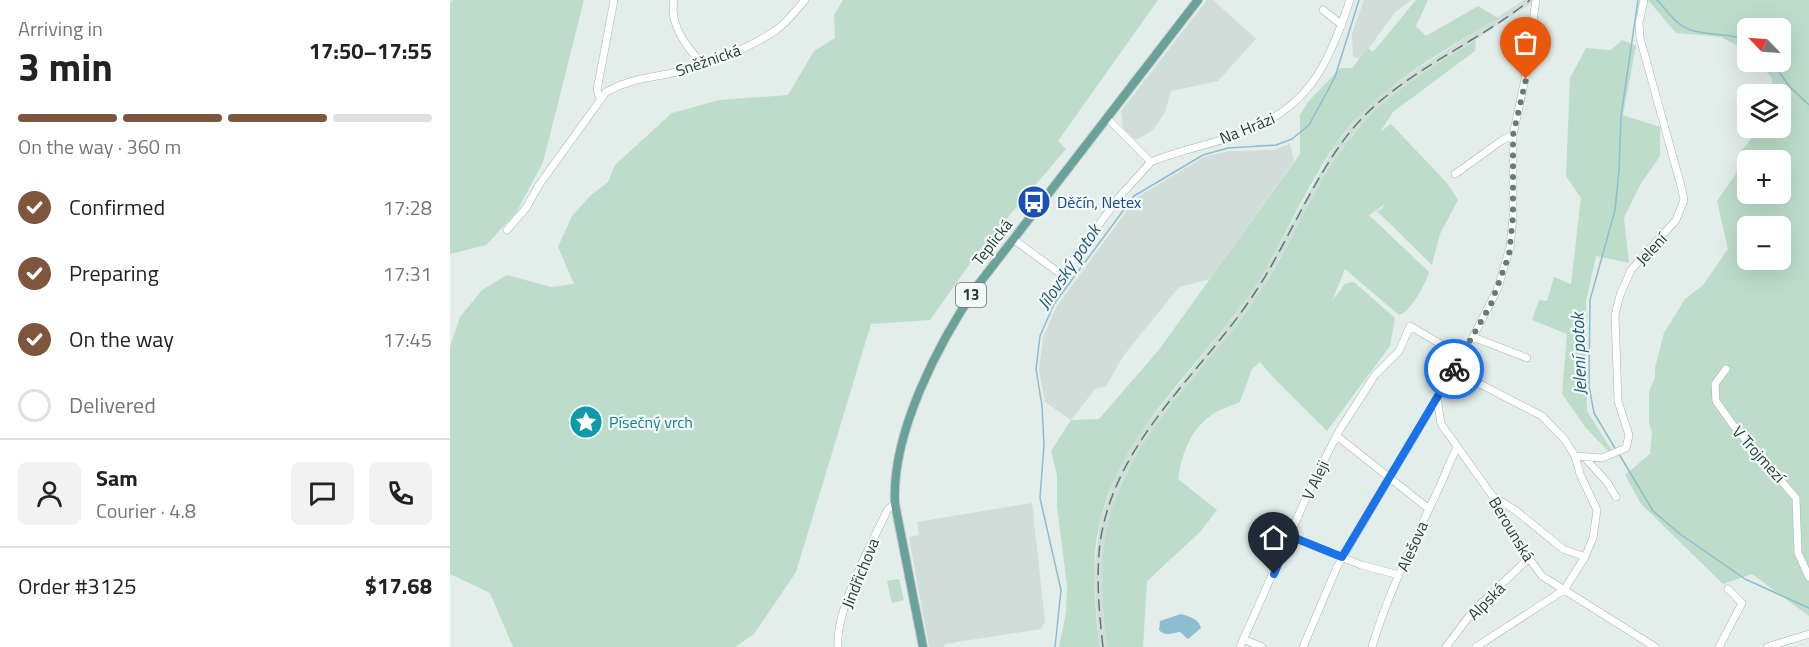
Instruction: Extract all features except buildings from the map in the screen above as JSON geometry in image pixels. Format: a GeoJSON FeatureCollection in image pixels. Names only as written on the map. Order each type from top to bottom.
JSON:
{"type":"FeatureCollection","features":[{"type":"Feature","properties":{"kind":"main road","name":"Teplická"},"geometry":{"type":"LineString","coordinates":[[923,647],[895,504],[895,468],[922,386],[965,304],[1198,0]]}},
{"type":"Feature","properties":{"kind":"street"},"geometry":{"type":"LineString","coordinates":[[600,98],[597,90],[614,0]]}},
{"type":"Feature","properties":{"kind":"street"},"geometry":{"type":"LineString","coordinates":[[674,0],[672,10],[675,21],[691,52],[703,64]]}},
{"type":"Feature","properties":{"kind":"street","name":"Sněžnická"},"geometry":{"type":"LineString","coordinates":[[507,230],[526,208],[539,185],[606,92],[622,83],[703,64],[740,50],[778,29],[805,0]]}},
{"type":"Feature","properties":{"kind":"street","name":"Na Hrázi"},"geometry":{"type":"LineString","coordinates":[[1151,162],[1185,149],[1240,134],[1274,119],[1298,102],[1303,91],[1320,72],[1342,25],[1350,0]]}},
{"type":"Feature","properties":{"kind":"street"},"geometry":{"type":"LineString","coordinates":[[1303,647],[1336,567],[1473,337],[1498,288],[1510,247],[1513,217],[1513,135],[1526,79],[1536,0]]}},
{"type":"Feature","properties":{"kind":"street","name":"Jelení"},"geometry":{"type":"LineString","coordinates":[[1575,456],[1602,458],[1626,448],[1629,435],[1618,401],[1615,315],[1620,295],[1631,270],[1671,227],[1682,207],[1682,186],[1640,38],[1639,23],[1644,0]]}},
{"type":"Feature","properties":{"kind":"street"},"geometry":{"type":"LineString","coordinates":[[1323,10],[1342,25]]}},
{"type":"Feature","properties":{"kind":"street"},"geometry":{"type":"LineString","coordinates":[[1014,239],[1062,275],[1120,196],[1151,162],[1107,118]]}},
{"type":"Feature","properties":{"kind":"street"},"geometry":{"type":"LineString","coordinates":[[1455,174],[1513,135]]}},
{"type":"Feature","properties":{"kind":"street","name":"V Aleji"},"geometry":{"type":"LineString","coordinates":[[1240,647],[1315,478],[1337,436],[1375,375],[1399,351],[1410,326],[1461,356]]}},
{"type":"Feature","properties":{"kind":"street"},"geometry":{"type":"LineString","coordinates":[[1473,337],[1527,358]]}},
{"type":"Feature","properties":{"kind":"street","name":"V Trojmezí"},"geometry":{"type":"LineString","coordinates":[[1726,369],[1715,384],[1716,401],[1732,425],[1796,498],[1798,553],[1809,577]]}},
{"type":"Feature","properties":{"kind":"street"},"geometry":{"type":"LineString","coordinates":[[1453,370],[1542,416],[1565,440],[1575,456],[1580,474],[1597,510],[1593,538],[1585,557],[1564,590],[1476,647]]}},
{"type":"Feature","properties":{"kind":"street","name":"Berounská"},"geometry":{"type":"LineString","coordinates":[[1437,398],[1441,424],[1494,498],[1542,576],[1654,647]]}},
{"type":"Feature","properties":{"kind":"street"},"geometry":{"type":"LineString","coordinates":[[1337,436],[1429,509]]}},
{"type":"Feature","properties":{"kind":"street","name":"Alešova"},"geometry":{"type":"LineString","coordinates":[[1372,647],[1400,575],[1448,463],[1457,448]]}},
{"type":"Feature","properties":{"kind":"street"},"geometry":{"type":"LineString","coordinates":[[1584,456],[1607,482],[1616,497]]}},
{"type":"Feature","properties":{"kind":"street"},"geometry":{"type":"LineString","coordinates":[[1494,498],[1515,510],[1563,549],[1585,557]]}},
{"type":"Feature","properties":{"kind":"street","name":"Jindřichova"},"geometry":{"type":"LineString","coordinates":[[838,647],[841,622],[850,592],[888,509],[895,504]]}},
{"type":"Feature","properties":{"kind":"street"},"geometry":{"type":"LineString","coordinates":[[1290,536],[1361,565],[1400,575]]}},
{"type":"Feature","properties":{"kind":"street","name":"Alpská"},"geometry":{"type":"LineString","coordinates":[[1446,647],[1473,611],[1529,558]]}},
{"type":"Feature","properties":{"kind":"street"},"geometry":{"type":"LineString","coordinates":[[1719,647],[1742,603],[1728,589]]}},
{"type":"Feature","properties":{"kind":"street"},"geometry":{"type":"LineString","coordinates":[[1767,647],[1809,634]]}},
{"type":"Feature","properties":{"kind":"street"},"geometry":{"type":"LineString","coordinates":[[1244,639],[1262,647]]}},
{"type":"Feature","properties":{"kind":"shaded area"},"geometry":{"type":"Polygon","coordinates":[[[1207,0],[1213,0],[1256,39],[1218,81],[1171,91],[1165,112],[1153,130],[1136,140],[1123,128],[1121,111],[1207,0]]]}},
{"type":"Feature","properties":{"kind":"shaded area"},"geometry":{"type":"Polygon","coordinates":[[[1364,0],[1411,0],[1395,12],[1360,60],[1353,56],[1352,33],[1364,0]]]}},
{"type":"Feature","properties":{"kind":"shaded area"},"geometry":{"type":"Polygon","coordinates":[[[1524,0],[1536,0],[1395,93],[1353,134],[1329,171],[1260,293],[1147,438],[1119,488],[1108,524],[1102,573],[1107,647],[1099,647],[1094,572],[1100,522],[1112,485],[1140,433],[1236,314],[1268,265],[1336,144],[1361,113],[1390,87],[1524,0]]]}},
{"type":"Feature","properties":{"kind":"shaded area"},"geometry":{"type":"Polygon","coordinates":[[[1290,144],[1294,161],[1210,279],[1179,287],[1124,355],[1106,386],[1095,389],[1071,420],[1045,402],[1039,370],[1043,337],[1057,306],[1136,198],[1204,157],[1230,151],[1273,150],[1290,144]]]}},
{"type":"Feature","properties":{"kind":"shaded area"},"geometry":{"type":"Polygon","coordinates":[[[1032,503],[1045,621],[1041,629],[945,644],[944,647],[929,647],[909,537],[919,535],[917,522],[1032,503]]]}},
{"type":"Feature","properties":{"kind":"green space"},"geometry":{"type":"Polygon","coordinates":[[[453,0],[584,0],[543,162],[516,213],[486,245],[450,254],[450,3],[453,0]]]}},
{"type":"Feature","properties":{"kind":"green space"},"geometry":{"type":"Polygon","coordinates":[[[843,0],[1158,0],[1058,141],[1066,149],[979,251],[930,320],[871,324],[796,572],[754,634],[735,647],[513,647],[490,593],[450,574],[450,347],[460,317],[482,290],[507,275],[551,287],[574,284],[558,247],[572,216],[591,195],[608,182],[615,165],[672,113],[719,100],[788,95],[814,51],[835,38],[834,15],[843,0]]]}},
{"type":"Feature","properties":{"kind":"green space"},"geometry":{"type":"Polygon","coordinates":[[[1416,0],[1428,0],[1416,26],[1426,36],[1478,6],[1498,18],[1432,58],[1391,87],[1353,122],[1337,142],[1314,179],[1261,277],[1227,324],[1157,411],[1118,472],[1104,506],[1096,543],[1094,582],[1099,647],[1059,647],[1066,613],[1067,585],[1057,506],[1057,475],[1051,451],[1071,420],[1099,419],[1158,351],[1300,154],[1300,115],[1308,102],[1340,68],[1352,68],[1368,48],[1373,52],[1416,0]]]}},
{"type":"Feature","properties":{"kind":"green space"},"geometry":{"type":"Polygon","coordinates":[[[1648,0],[1809,0],[1809,616],[1752,574],[1723,584],[1641,504],[1625,475],[1650,454],[1652,432],[1649,423],[1649,392],[1655,377],[1655,368],[1664,333],[1685,299],[1703,285],[1728,249],[1717,201],[1737,172],[1737,204],[1791,204],[1791,150],[1742,150],[1752,138],[1791,138],[1791,84],[1773,84],[1772,78],[1767,72],[1791,72],[1791,18],[1737,18],[1737,46],[1721,37],[1676,33],[1648,0]]]}},
{"type":"Feature","properties":{"kind":"green space"},"geometry":{"type":"Polygon","coordinates":[[[1476,40],[1475,51],[1393,112],[1380,132],[1391,124],[1447,183],[1458,200],[1440,234],[1432,265],[1377,211],[1385,204],[1369,215],[1429,272],[1421,290],[1408,309],[1399,315],[1345,269],[1332,301],[1345,284],[1355,283],[1395,318],[1390,346],[1327,431],[1260,362],[1252,369],[1240,402],[1216,412],[1198,427],[1188,443],[1182,460],[1178,479],[1217,510],[1200,532],[1147,581],[1143,647],[1107,647],[1102,574],[1105,538],[1114,503],[1126,474],[1142,446],[1259,294],[1321,182],[1349,140],[1366,120],[1391,97],[1476,40]]]}},
{"type":"Feature","properties":{"kind":"green space"},"geometry":{"type":"Polygon","coordinates":[[[1622,40],[1636,46],[1623,115],[1660,127],[1660,156],[1640,185],[1624,218],[1629,263],[1596,256],[1586,302],[1587,411],[1612,451],[1608,451],[1586,428],[1562,394],[1567,334],[1532,320],[1539,300],[1547,301],[1554,277],[1571,284],[1581,198],[1566,176],[1570,78],[1586,48],[1611,50],[1622,40]]]}},
{"type":"Feature","properties":{"kind":"green space"},"geometry":{"type":"Polygon","coordinates":[[[899,579],[904,600],[892,603],[887,581],[899,579]]]}},
{"type":"Feature","properties":{"kind":"water"},"geometry":{"type":"Polygon","coordinates":[[[1181,614],[1196,620],[1201,628],[1188,639],[1180,632],[1166,634],[1159,630],[1160,621],[1181,614]]]}},
{"type":"Feature","properties":{"kind":"waterway","name":"Jílovský potok"},"geometry":{"type":"LineString","coordinates":[[1055,647],[1061,590],[1040,498],[1044,445],[1042,406],[1036,369],[1040,336],[1054,304],[1134,196],[1203,155],[1228,148],[1276,145],[1292,139],[1309,125],[1335,77],[1359,0]]}},
{"type":"Feature","properties":{"kind":"waterway","name":"Jelení potok"},"geometry":{"type":"LineString","coordinates":[[1616,450],[1594,413],[1589,386],[1590,300],[1615,210],[1621,116],[1638,0]]}},
{"type":"Feature","properties":{"kind":"waterway"},"geometry":{"type":"LineString","coordinates":[[1657,0],[1675,20],[1688,29],[1737,37]]}},
{"type":"Feature","properties":{"kind":"waterway"},"geometry":{"type":"LineString","coordinates":[[1779,72],[1789,86],[1809,105]]}},
{"type":"Feature","properties":{"kind":"waterway","name":"Jelení potok"},"geometry":{"type":"LineString","coordinates":[[1619,454],[1653,511],[1680,534],[1745,579],[1809,608]]}},
{"type":"Feature","properties":{"kind":"railway"},"geometry":{"type":"LineString","coordinates":[[1103,647],[1098,595],[1100,543],[1109,506],[1123,471],[1142,439],[1256,291],[1334,153],[1366,114],[1425,68],[1489,29],[1530,0]]}},
{"type":"Feature","properties":{"kind":"way so far"},"geometry":{"type":"LineString","coordinates":[[1454,369],[1491,304],[1509,255],[1513,217],[1513,135],[1526,79]]}},
{"type":"Feature","properties":{"kind":"place","name":"Děčín, Netex"},"geometry":{"type":"Point","coordinates":[1034,202]}},
{"type":"Feature","properties":{"kind":"place","name":"Písečný vrch"},"geometry":{"type":"Point","coordinates":[586,422]}},
{"type":"Feature","properties":{"kind":"route"},"geometry":{"type":"LineString","coordinates":[[1274,574],[1290,536],[1342,557],[1454,369]]}}]}
